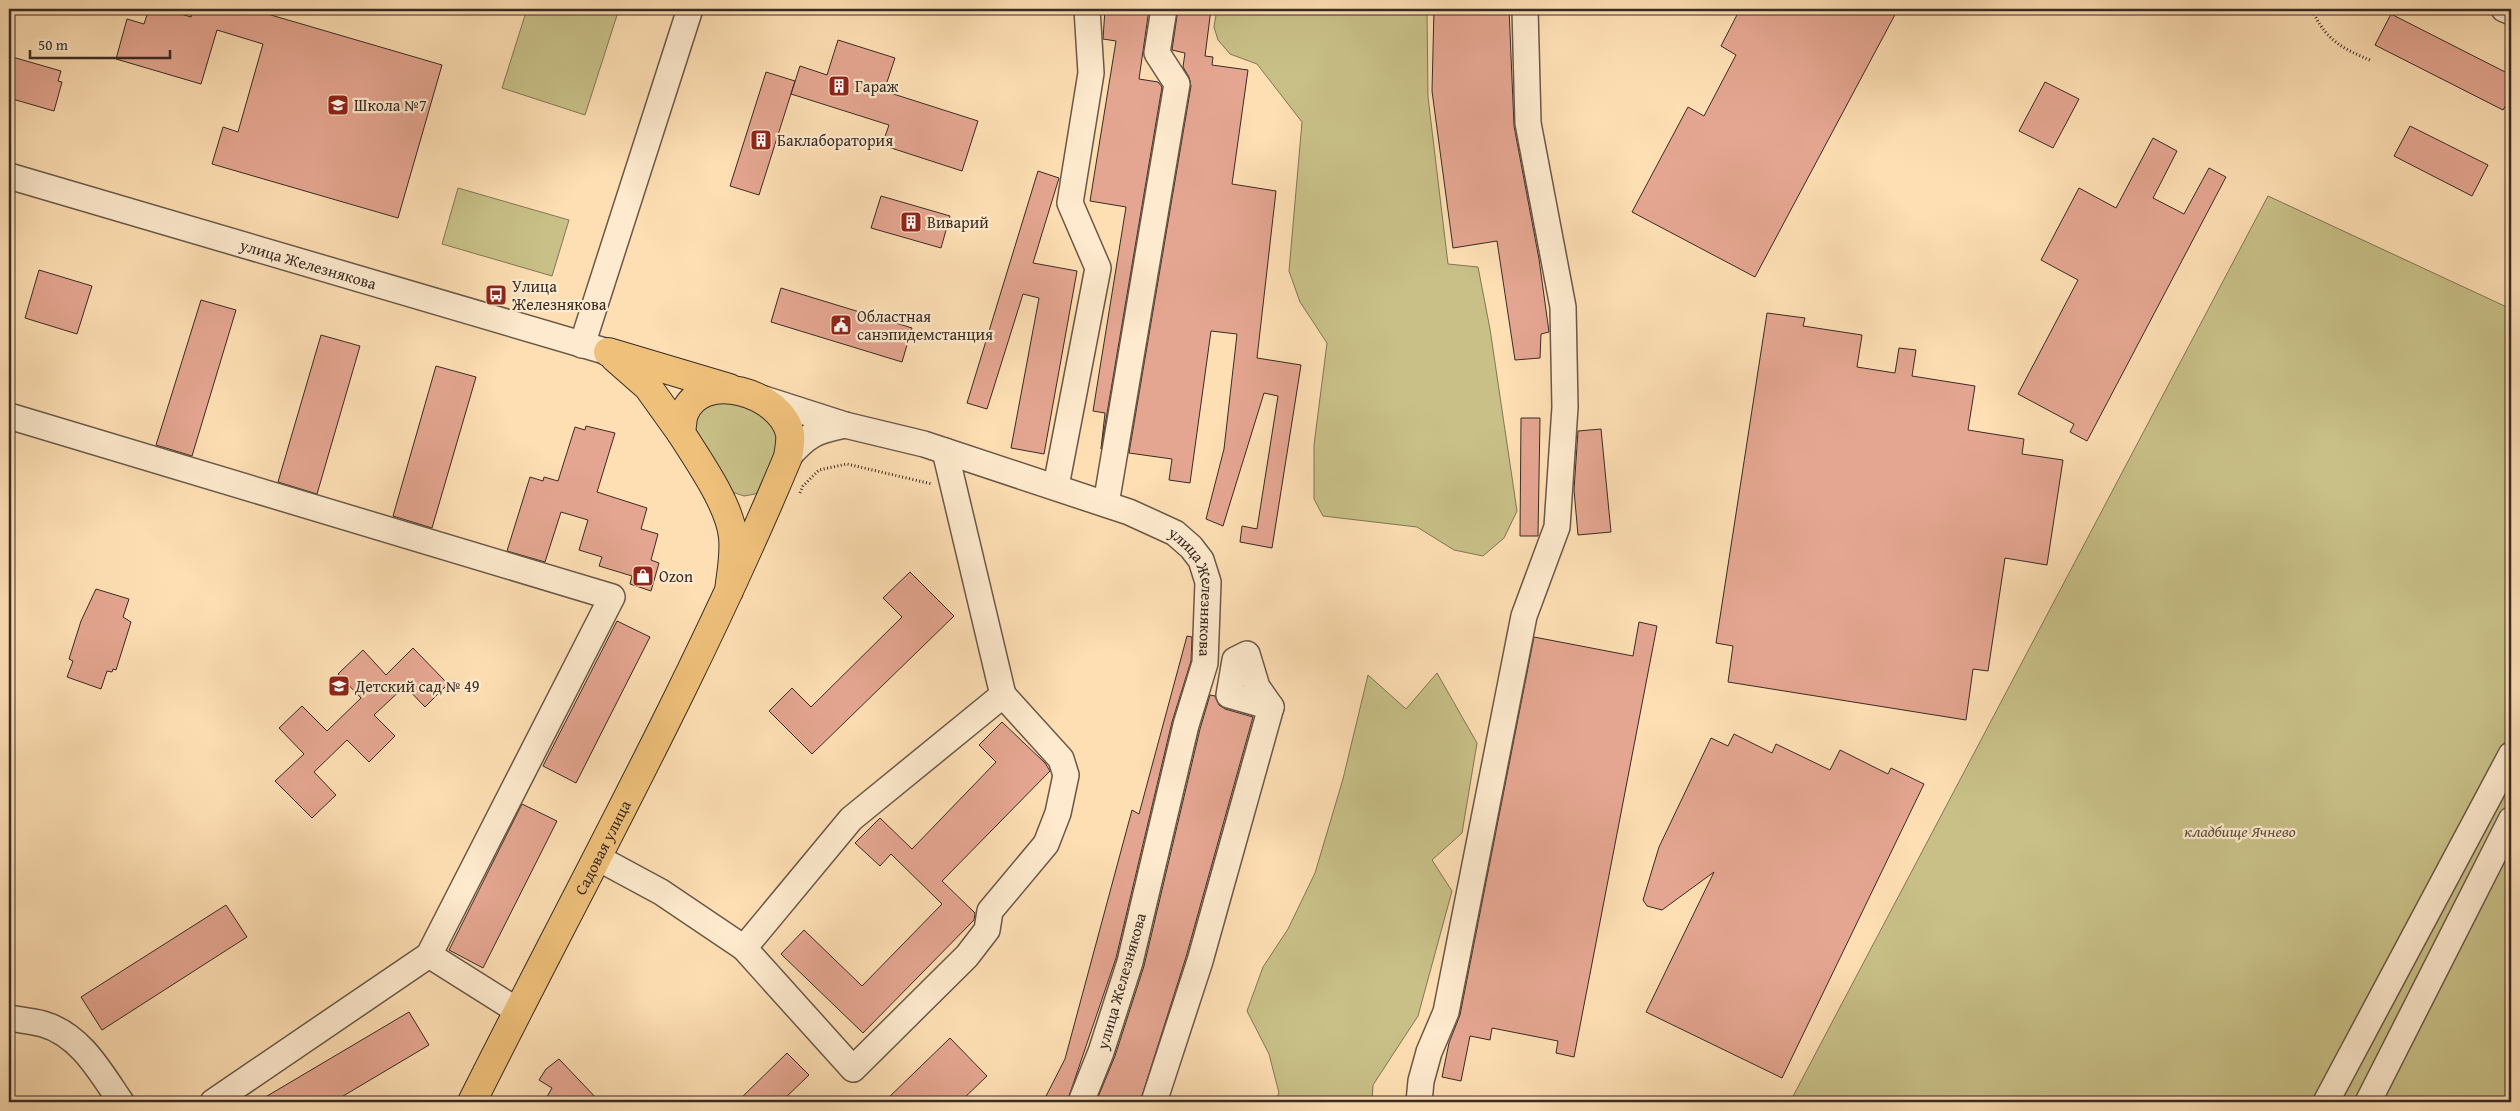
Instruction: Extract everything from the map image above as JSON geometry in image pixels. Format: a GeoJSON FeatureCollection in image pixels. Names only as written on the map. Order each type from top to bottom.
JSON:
{"type":"FeatureCollection","features":[{"type":"Feature","properties":{"kind":"main road","name":"улица Железнякова"},"geometry":{"type":"LineString","coordinates":[[608,352],[732,389]]}},
{"type":"Feature","properties":{"kind":"main road","name":"улица Железнякова"},"geometry":{"type":"LineString","coordinates":[[608,352],[632,371],[648,387],[681,433]]}},
{"type":"Feature","properties":{"kind":"main road"},"geometry":{"type":"LineString","coordinates":[[720,497],[733,504],[745,506],[786,493],[790,434],[780,416],[761,398],[732,389],[710,391],[694,400],[684,413],[681,433],[720,497],[733,535],[733,562],[729,591]]}},
{"type":"Feature","properties":{"kind":"main road","name":"Садовая улица"},"geometry":{"type":"LineString","coordinates":[[472,1102],[598,858],[729,591],[786,493]]}},
{"type":"Feature","properties":{"kind":"street"},"geometry":{"type":"LineString","coordinates":[[582,345],[690,9]]}},
{"type":"Feature","properties":{"kind":"street"},"geometry":{"type":"LineString","coordinates":[[1056,486],[1098,268],[1070,203],[1091,72],[1087,9]]}},
{"type":"Feature","properties":{"kind":"street"},"geometry":{"type":"LineString","coordinates":[[1106,504],[1177,84],[1157,53],[1164,9]]}},
{"type":"Feature","properties":{"kind":"street"},"geometry":{"type":"LineString","coordinates":[[1419,1102],[1421,1081],[1429,1052],[1446,1012],[1524,616],[1557,527],[1565,407],[1563,307],[1528,123],[1525,9]]}},
{"type":"Feature","properties":{"kind":"street"},"geometry":{"type":"LineString","coordinates":[[2504,9],[2511,12]]}},
{"type":"Feature","properties":{"kind":"street","name":"улица Железнякова"},"geometry":{"type":"LineString","coordinates":[[9,176],[608,352]]}},
{"type":"Feature","properties":{"kind":"street","name":"улица Железнякова"},"geometry":{"type":"LineString","coordinates":[[761,398],[846,426],[945,451],[1056,486],[1129,512],[1176,533],[1192,547],[1201,560],[1208,582],[1205,663],[1186,725],[1130,962],[1101,1052],[1081,1102]]}},
{"type":"Feature","properties":{"kind":"street"},"geometry":{"type":"LineString","coordinates":[[9,416],[612,597],[429,955],[213,1102]]}},
{"type":"Feature","properties":{"kind":"street","name":"улица Железнякова"},"geometry":{"type":"LineString","coordinates":[[788,457],[804,439],[824,429],[846,426]]}},
{"type":"Feature","properties":{"kind":"street"},"geometry":{"type":"LineString","coordinates":[[598,858],[661,892],[744,948],[853,1069],[967,956],[987,930],[990,911],[1046,844],[1058,813],[1066,776],[1061,759],[1003,695],[945,451]]}},
{"type":"Feature","properties":{"kind":"street"},"geometry":{"type":"LineString","coordinates":[[744,948],[851,819],[1003,695]]}},
{"type":"Feature","properties":{"kind":"street"},"geometry":{"type":"LineString","coordinates":[[1154,1102],[1200,961],[1271,707]]}},
{"type":"Feature","properties":{"kind":"street"},"geometry":{"type":"LineString","coordinates":[[2326,1102],[2511,755]]}},
{"type":"Feature","properties":{"kind":"street"},"geometry":{"type":"LineString","coordinates":[[2368,1102],[2511,820]]}},
{"type":"Feature","properties":{"kind":"street"},"geometry":{"type":"LineString","coordinates":[[429,955],[518,1011]]}},
{"type":"Feature","properties":{"kind":"street"},"geometry":{"type":"LineString","coordinates":[[9,1018],[44,1024],[64,1034],[90,1056],[121,1102]]}},
{"type":"Feature","properties":{"kind":"path"},"geometry":{"type":"LineString","coordinates":[[2314,14],[2329,39],[2349,51],[2372,61]]}},
{"type":"Feature","properties":{"kind":"path"},"geometry":{"type":"LineString","coordinates":[[786,493],[803,486],[819,470],[847,464],[933,484]]}},
{"type":"Feature","properties":{"kind":"green space"},"geometry":{"type":"Polygon","coordinates":[[[527,9],[619,9],[585,115],[502,88],[527,9]]]}},
{"type":"Feature","properties":{"kind":"green space"},"geometry":{"type":"Polygon","coordinates":[[[1217,9],[1427,9],[1428,97],[1448,264],[1478,267],[1490,329],[1517,511],[1504,538],[1483,556],[1454,550],[1417,527],[1323,516],[1314,499],[1314,445],[1327,343],[1300,302],[1289,271],[1302,122],[1257,64],[1230,54],[1218,40],[1214,27],[1217,9]]]}},
{"type":"Feature","properties":{"kind":"green space"},"geometry":{"type":"Polygon","coordinates":[[[458,188],[569,220],[552,276],[442,244],[458,188]]]}},
{"type":"Feature","properties":{"kind":"green space","name":"кладбище Ячнево"},"geometry":{"type":"Polygon","coordinates":[[[2268,196],[2511,309],[2511,1102],[1790,1102],[2268,196]]]}},
{"type":"Feature","properties":{"kind":"green space"},"geometry":{"type":"Polygon","coordinates":[[[713,401],[756,407],[772,422],[779,436],[778,455],[764,487],[755,494],[744,496],[729,491],[692,431],[699,413],[713,401]]]}},
{"type":"Feature","properties":{"kind":"green space"},"geometry":{"type":"Polygon","coordinates":[[[1437,673],[1477,743],[1462,833],[1432,860],[1452,891],[1418,1016],[1373,1085],[1372,1102],[1274,1102],[1279,1093],[1269,1054],[1247,1011],[1263,967],[1288,929],[1315,873],[1343,779],[1368,675],[1406,709],[1437,673]]]}},
{"type":"Feature","properties":{"kind":"building","name":"Школа №7"},"geometry":{"type":"Polygon","coordinates":[[[149,9],[164,9],[191,17],[193,9],[266,9],[264,13],[442,65],[398,218],[212,164],[223,127],[238,132],[263,44],[217,30],[201,84],[116,59],[127,19],[144,24],[149,9]]]}},
{"type":"Feature","properties":{"kind":"building"},"geometry":{"type":"Polygon","coordinates":[[[1105,9],[1149,9],[1139,79],[1158,82],[1162,87],[1101,449],[1105,413],[1093,411],[1126,207],[1090,201],[1116,41],[1103,39],[1105,9]]]}},
{"type":"Feature","properties":{"kind":"building"},"geometry":{"type":"Polygon","coordinates":[[[1178,9],[1211,9],[1205,56],[1213,57],[1212,65],[1248,70],[1232,184],[1276,191],[1257,358],[1301,365],[1272,548],[1240,542],[1242,526],[1257,529],[1278,396],[1264,393],[1223,526],[1206,519],[1224,449],[1237,334],[1211,331],[1190,483],[1169,480],[1172,459],[1129,453],[1191,86],[1189,77],[1183,67],[1185,53],[1172,50],[1178,9]]]}},
{"type":"Feature","properties":{"kind":"building"},"geometry":{"type":"Polygon","coordinates":[[[1434,9],[1509,9],[1514,126],[1539,259],[1549,332],[1541,334],[1540,358],[1515,360],[1497,241],[1453,248],[1432,91],[1434,9]]]}},
{"type":"Feature","properties":{"kind":"building"},"geometry":{"type":"Polygon","coordinates":[[[1740,9],[1898,9],[1755,277],[1632,212],[1688,107],[1704,116],[1736,55],[1721,46],[1740,9]]]}},
{"type":"Feature","properties":{"kind":"building"},"geometry":{"type":"Polygon","coordinates":[[[2391,14],[2511,75],[2511,108],[2506,105],[2503,110],[2375,45],[2391,14]]]}},
{"type":"Feature","properties":{"kind":"building"},"geometry":{"type":"Polygon","coordinates":[[[838,40],[895,58],[884,91],[978,121],[962,171],[882,145],[889,125],[791,94],[800,66],[827,75],[838,40]]]}},
{"type":"Feature","properties":{"kind":"building"},"geometry":{"type":"Polygon","coordinates":[[[9,56],[61,71],[58,81],[62,82],[54,111],[9,98],[9,56]]]}},
{"type":"Feature","properties":{"kind":"building","name":"Баклаборатория"},"geometry":{"type":"Polygon","coordinates":[[[766,72],[795,81],[759,195],[730,186],[766,72]]]}},
{"type":"Feature","properties":{"kind":"building"},"geometry":{"type":"Polygon","coordinates":[[[2045,82],[2079,99],[2053,148],[2019,131],[2045,82]]]}},
{"type":"Feature","properties":{"kind":"building"},"geometry":{"type":"Polygon","coordinates":[[[2410,126],[2488,165],[2472,196],[2394,156],[2410,126]]]}},
{"type":"Feature","properties":{"kind":"building"},"geometry":{"type":"Polygon","coordinates":[[[2153,138],[2177,151],[2153,198],[2184,214],[2209,168],[2226,177],[2087,441],[2070,432],[2074,424],[2018,394],[2078,280],[2041,260],[2079,188],[2116,208],[2153,138]]]}},
{"type":"Feature","properties":{"kind":"building"},"geometry":{"type":"Polygon","coordinates":[[[1038,171],[1059,178],[1033,263],[1077,271],[1044,454],[1011,448],[1039,298],[1023,294],[987,409],[967,403],[1038,171]]]}},
{"type":"Feature","properties":{"kind":"building","name":"Виварий"},"geometry":{"type":"Polygon","coordinates":[[[881,196],[950,216],[941,248],[871,228],[881,196]]]}},
{"type":"Feature","properties":{"kind":"building"},"geometry":{"type":"Polygon","coordinates":[[[39,270],[92,286],[77,334],[25,318],[39,270]]]}},
{"type":"Feature","properties":{"kind":"building","name":"Областная санэпидемстанция"},"geometry":{"type":"Polygon","coordinates":[[[781,288],[912,328],[902,362],[771,322],[781,288]]]}},
{"type":"Feature","properties":{"kind":"building"},"geometry":{"type":"Polygon","coordinates":[[[201,300],[236,310],[192,456],[156,445],[201,300]]]}},
{"type":"Feature","properties":{"kind":"building"},"geometry":{"type":"Polygon","coordinates":[[[1767,313],[1805,318],[1803,326],[1862,335],[1857,367],[1895,373],[1899,348],[1916,350],[1912,376],[1975,386],[1968,430],[2024,439],[2022,454],[2063,460],[2047,565],[2005,558],[1988,671],[1973,669],[1966,720],[1728,682],[1733,646],[1716,643],[1767,313]]]}},
{"type":"Feature","properties":{"kind":"building"},"geometry":{"type":"Polygon","coordinates":[[[321,335],[360,346],[317,494],[278,482],[321,335]]]}},
{"type":"Feature","properties":{"kind":"building"},"geometry":{"type":"Polygon","coordinates":[[[436,366],[476,377],[432,528],[393,516],[436,366]]]}},
{"type":"Feature","properties":{"kind":"building"},"geometry":{"type":"Polygon","coordinates":[[[1521,418],[1540,418],[1538,536],[1520,536],[1521,418]]]}},
{"type":"Feature","properties":{"kind":"building"},"geometry":{"type":"Polygon","coordinates":[[[586,426],[615,433],[597,492],[647,508],[641,529],[658,534],[651,560],[659,563],[651,591],[630,584],[632,576],[599,566],[602,557],[579,550],[588,520],[561,512],[545,562],[507,551],[530,477],[543,481],[544,477],[558,481],[575,427],[585,430],[586,426]]]}},
{"type":"Feature","properties":{"kind":"building"},"geometry":{"type":"Polygon","coordinates":[[[1601,429],[1611,532],[1578,535],[1574,490],[1578,431],[1601,429]]]}},
{"type":"Feature","properties":{"kind":"building"},"geometry":{"type":"Polygon","coordinates":[[[910,572],[954,616],[812,754],[769,711],[792,688],[811,707],[902,617],[883,598],[910,572]]]}},
{"type":"Feature","properties":{"kind":"building"},"geometry":{"type":"Polygon","coordinates":[[[96,589],[129,599],[123,617],[131,622],[116,670],[113,669],[112,672],[107,671],[101,689],[67,677],[73,661],[69,659],[81,621],[96,589]]]}},
{"type":"Feature","properties":{"kind":"building"},"geometry":{"type":"Polygon","coordinates":[[[617,621],[650,637],[576,783],[543,766],[617,621]]]}},
{"type":"Feature","properties":{"kind":"building"},"geometry":{"type":"Polygon","coordinates":[[[1639,622],[1657,626],[1574,1057],[1556,1053],[1558,1041],[1492,1028],[1490,1040],[1470,1036],[1461,1081],[1442,1077],[1449,1043],[1460,1015],[1534,637],[1633,656],[1639,622]]]}},
{"type":"Feature","properties":{"kind":"building"},"geometry":{"type":"Polygon","coordinates":[[[1187,636],[1192,637],[1191,661],[1172,722],[1116,958],[1067,1102],[1043,1102],[1065,1059],[1132,810],[1139,814],[1187,636]]]}},
{"type":"Feature","properties":{"kind":"building"},"geometry":{"type":"Polygon","coordinates":[[[413,648],[448,684],[425,707],[405,686],[374,715],[395,736],[369,762],[347,740],[314,772],[336,795],[312,818],[275,781],[304,754],[279,728],[302,706],[327,731],[361,698],[338,674],[363,650],[386,675],[413,648]]]}},
{"type":"Feature","properties":{"kind":"building"},"geometry":{"type":"Polygon","coordinates":[[[1210,695],[1215,696],[1219,705],[1225,709],[1253,717],[1186,957],[1140,1102],[1096,1102],[1115,1056],[1144,966],[1200,729],[1210,695]]]}},
{"type":"Feature","properties":{"kind":"building"},"geometry":{"type":"Polygon","coordinates":[[[1002,722],[1045,763],[1050,771],[942,881],[975,913],[974,920],[863,1033],[781,954],[804,930],[862,986],[942,904],[891,854],[880,866],[855,843],[880,818],[912,849],[996,762],[979,745],[1002,722]]]}},
{"type":"Feature","properties":{"kind":"building"},"geometry":{"type":"Polygon","coordinates":[[[1734,734],[1772,753],[1776,744],[1830,770],[1840,750],[1888,774],[1891,768],[1924,784],[1782,1078],[1646,1012],[1714,872],[1662,910],[1647,906],[1643,900],[1659,847],[1711,738],[1728,746],[1734,734]]]}},
{"type":"Feature","properties":{"kind":"building"},"geometry":{"type":"Polygon","coordinates":[[[522,804],[557,821],[483,968],[449,950],[522,804]]]}},
{"type":"Feature","properties":{"kind":"building"},"geometry":{"type":"Polygon","coordinates":[[[226,905],[247,937],[102,1030],[81,997],[226,905]]]}},
{"type":"Feature","properties":{"kind":"building"},"geometry":{"type":"Polygon","coordinates":[[[409,1012],[429,1045],[333,1102],[257,1102],[409,1012]]]}},
{"type":"Feature","properties":{"kind":"building"},"geometry":{"type":"Polygon","coordinates":[[[950,1038],[987,1076],[960,1102],[884,1102],[950,1038]]]}},
{"type":"Feature","properties":{"kind":"building"},"geometry":{"type":"Polygon","coordinates":[[[787,1053],[809,1075],[781,1102],[737,1102],[787,1053]]]}},
{"type":"Feature","properties":{"kind":"building"},"geometry":{"type":"Polygon","coordinates":[[[559,1059],[600,1102],[544,1102],[552,1088],[539,1080],[546,1069],[559,1059]]]}},
{"type":"Feature","properties":{"kind":"place","name":"Гараж"},"geometry":{"type":"Point","coordinates":[839,86]}},
{"type":"Feature","properties":{"kind":"place","name":"Школа №7"},"geometry":{"type":"Point","coordinates":[338,105]}},
{"type":"Feature","properties":{"kind":"place","name":"Баклаборатория"},"geometry":{"type":"Point","coordinates":[761,140]}},
{"type":"Feature","properties":{"kind":"place","name":"Виварий"},"geometry":{"type":"Point","coordinates":[911,222]}},
{"type":"Feature","properties":{"kind":"place","name":"Улица Железнякова"},"geometry":{"type":"Point","coordinates":[496,295]}},
{"type":"Feature","properties":{"kind":"place","name":"Областная санэпидемстанция"},"geometry":{"type":"Point","coordinates":[841,325]}},
{"type":"Feature","properties":{"kind":"place","name":"Ozon"},"geometry":{"type":"Point","coordinates":[643,576]}},
{"type":"Feature","properties":{"kind":"place","name":"Детский сад № 49"},"geometry":{"type":"Point","coordinates":[339,686]}}]}
